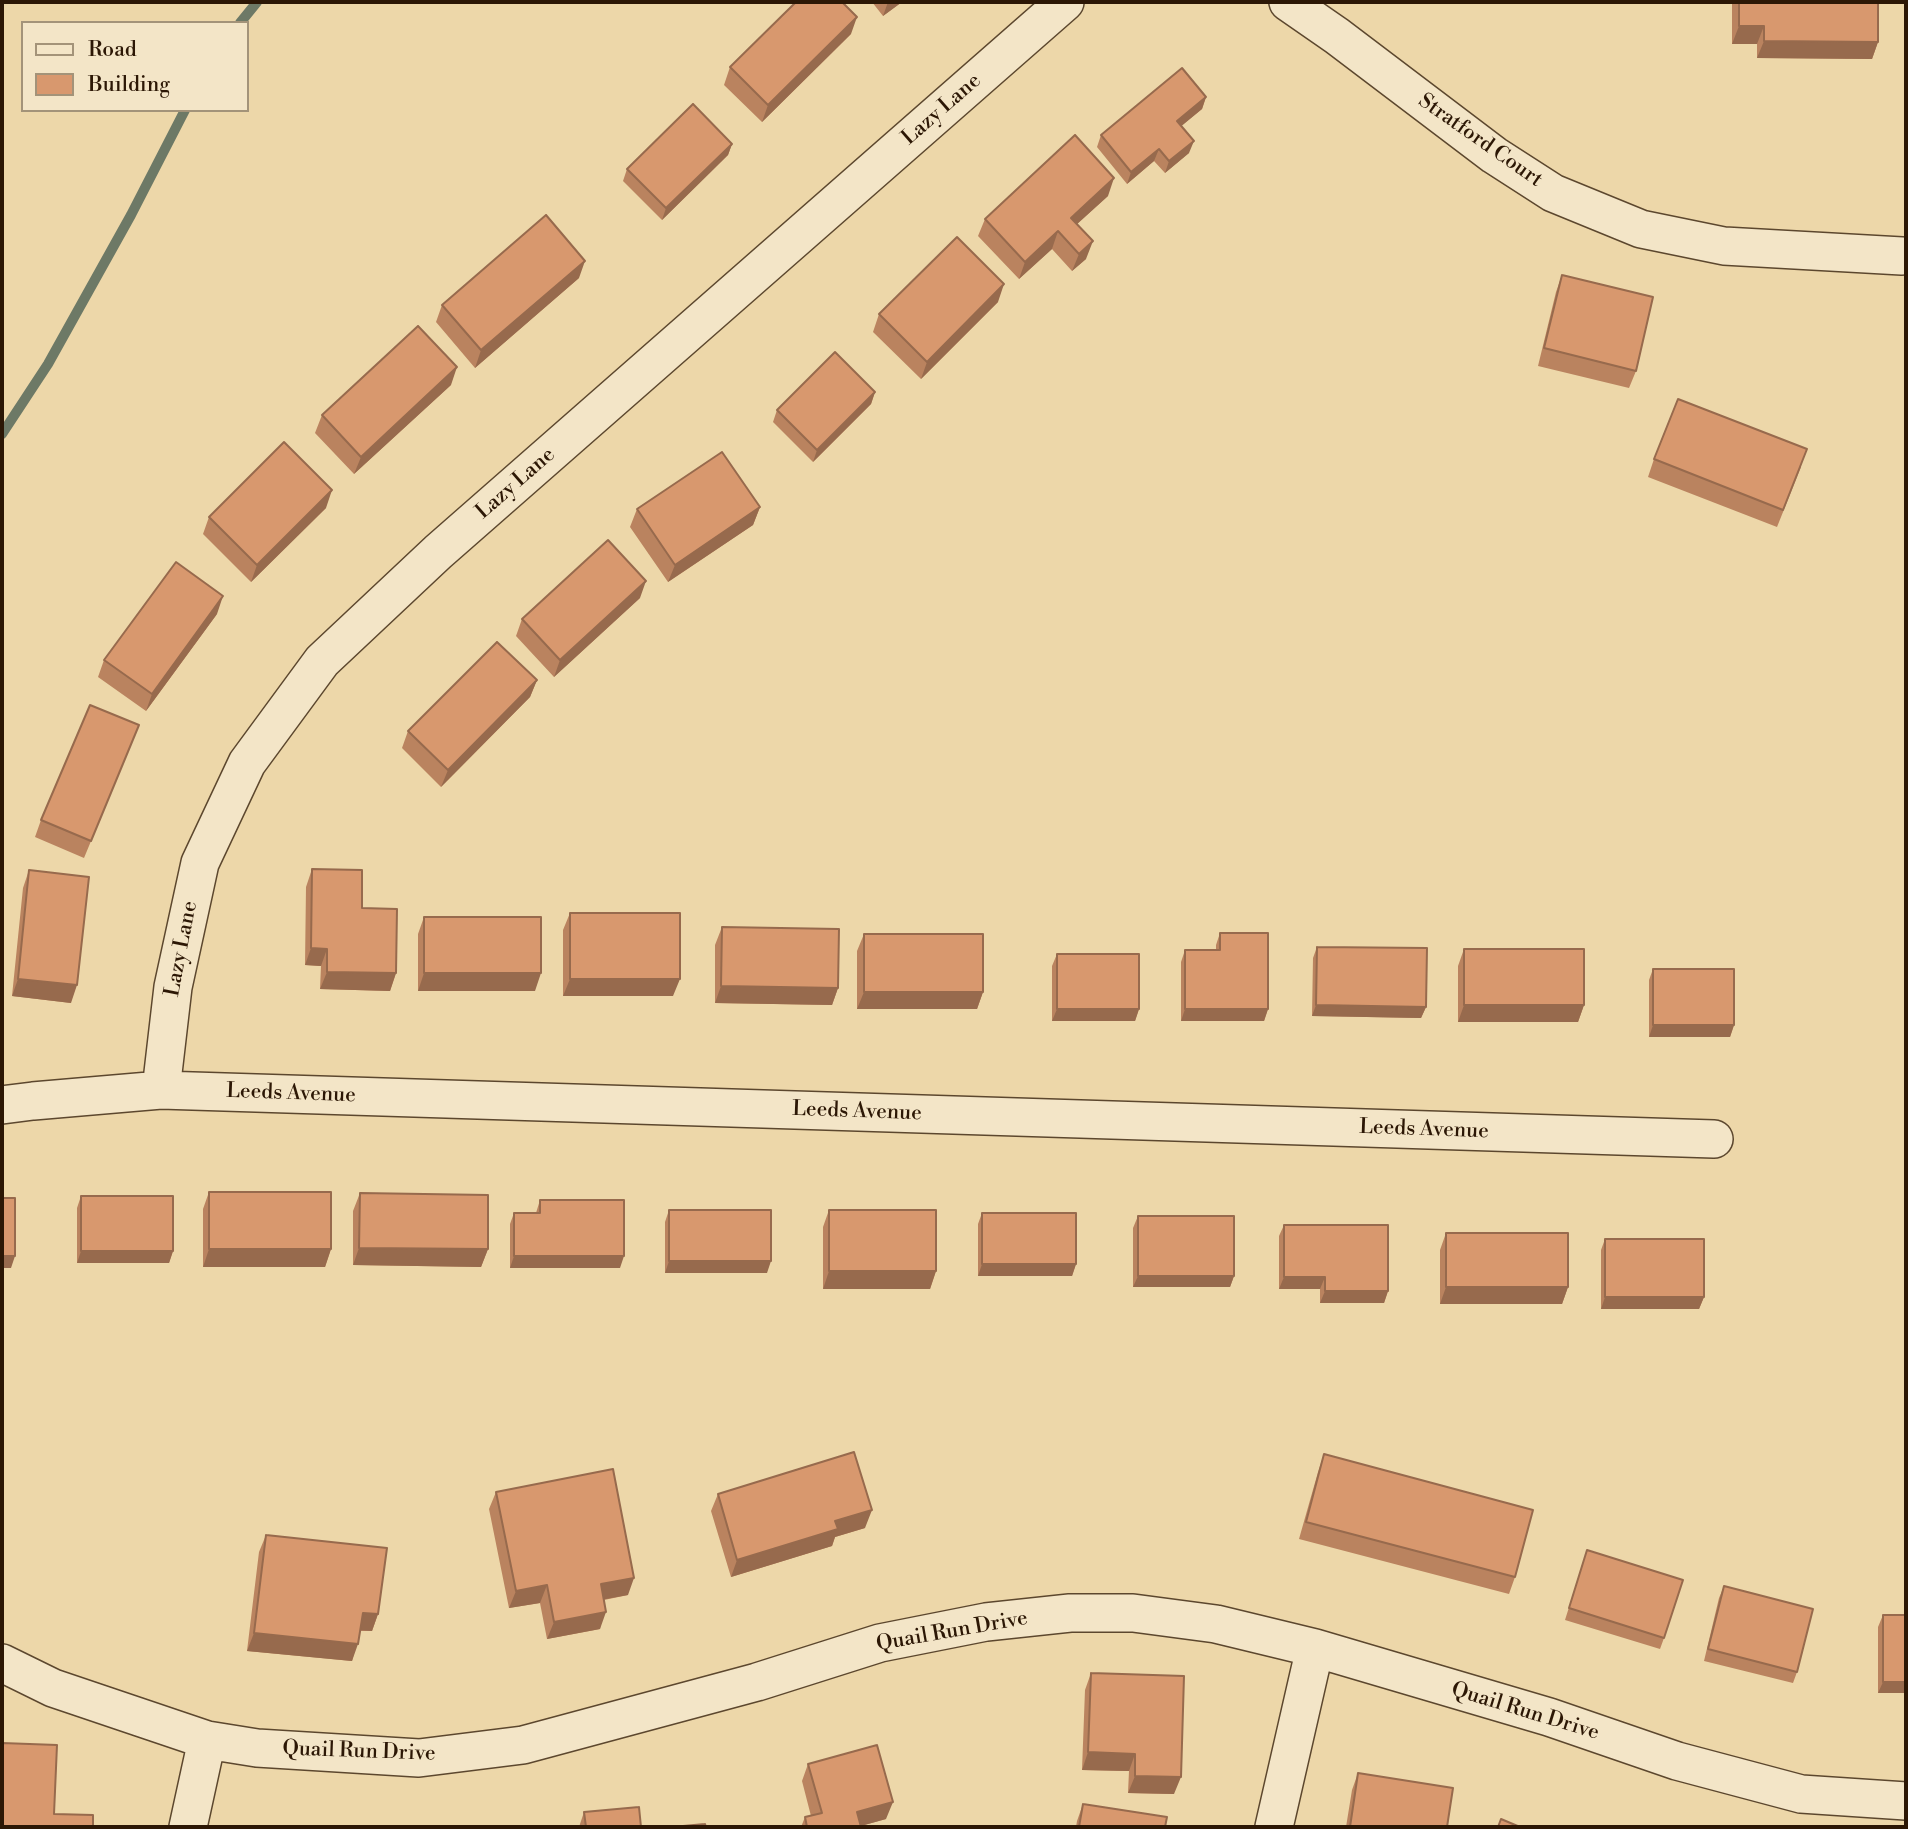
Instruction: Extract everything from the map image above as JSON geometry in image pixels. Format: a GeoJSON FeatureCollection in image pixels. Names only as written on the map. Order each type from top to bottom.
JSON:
{"type":"FeatureCollection","features":[{"type":"Feature","properties":{"kind":"street","name":"Lazy Lane"},"geometry":{"type":"LineString","coordinates":[[161,1090],[173,987],[200,863],[247,763],[323,662],[438,552],[1065,2]]}},
{"type":"Feature","properties":{"kind":"street","name":"Stratford Court"},"geometry":{"type":"LineString","coordinates":[[1288,2],[1494,155],[1553,193],[1641,229],[1724,246],[1902,256]]}},
{"type":"Feature","properties":{"kind":"street","name":"Leeds Avenue"},"geometry":{"type":"LineString","coordinates":[[2,1105],[161,1090],[1714,1139]]}},
{"type":"Feature","properties":{"kind":"street","name":"Quail Run Drive"},"geometry":{"type":"LineString","coordinates":[[2,1663],[52,1688],[207,1740],[257,1748],[419,1758],[523,1745],[757,1682],[880,1643],[986,1622],[1070,1613],[1133,1613],[1216,1624],[1315,1648],[1549,1717],[1677,1761],[1801,1794],[1906,1801]]}},
{"type":"Feature","properties":{"kind":"street"},"geometry":{"type":"LineString","coordinates":[[1274,1827],[1315,1648]]}},
{"type":"Feature","properties":{"kind":"street"},"geometry":{"type":"LineString","coordinates":[[188,1827],[207,1740]]}},
{"type":"Feature","properties":{"kind":"building"},"geometry":{"type":"Polygon","coordinates":[[[796,2],[842,2],[857,17],[768,105],[730,67],[796,2]]]}},
{"type":"Feature","properties":{"kind":"building"},"geometry":{"type":"Polygon","coordinates":[[[1739,2],[1878,2],[1878,42],[1764,41],[1764,26],[1739,26],[1739,2]]]}},
{"type":"Feature","properties":{"kind":"building"},"geometry":{"type":"Polygon","coordinates":[[[1182,68],[1206,97],[1177,121],[1194,141],[1169,161],[1159,149],[1131,172],[1101,135],[1182,68]]]}},
{"type":"Feature","properties":{"kind":"building"},"geometry":{"type":"Polygon","coordinates":[[[693,104],[732,144],[666,208],[627,169],[693,104]]]}},
{"type":"Feature","properties":{"kind":"building"},"geometry":{"type":"Polygon","coordinates":[[[1075,135],[1114,178],[1071,218],[1093,241],[1079,254],[1058,231],[1025,262],[985,219],[1075,135]]]}},
{"type":"Feature","properties":{"kind":"building"},"geometry":{"type":"Polygon","coordinates":[[[546,215],[585,261],[481,350],[442,305],[546,215]]]}},
{"type":"Feature","properties":{"kind":"building"},"geometry":{"type":"Polygon","coordinates":[[[957,237],[1004,284],[927,362],[879,314],[957,237]]]}},
{"type":"Feature","properties":{"kind":"building"},"geometry":{"type":"Polygon","coordinates":[[[1562,275],[1653,297],[1636,371],[1544,348],[1562,275]]]}},
{"type":"Feature","properties":{"kind":"building"},"geometry":{"type":"Polygon","coordinates":[[[418,326],[457,367],[361,457],[322,415],[418,326]]]}},
{"type":"Feature","properties":{"kind":"building"},"geometry":{"type":"Polygon","coordinates":[[[835,352],[875,392],[817,450],[777,410],[835,352]]]}},
{"type":"Feature","properties":{"kind":"building"},"geometry":{"type":"Polygon","coordinates":[[[1678,399],[1807,449],[1783,510],[1654,459],[1678,399]]]}},
{"type":"Feature","properties":{"kind":"building"},"geometry":{"type":"Polygon","coordinates":[[[284,442],[332,490],[257,565],[209,517],[284,442]]]}},
{"type":"Feature","properties":{"kind":"building"},"geometry":{"type":"Polygon","coordinates":[[[722,452],[760,507],[675,565],[637,509],[722,452]]]}},
{"type":"Feature","properties":{"kind":"building"},"geometry":{"type":"Polygon","coordinates":[[[608,540],[646,581],[560,660],[522,619],[608,540]]]}},
{"type":"Feature","properties":{"kind":"building"},"geometry":{"type":"Polygon","coordinates":[[[176,562],[223,596],[152,694],[104,660],[176,562]]]}},
{"type":"Feature","properties":{"kind":"building"},"geometry":{"type":"Polygon","coordinates":[[[497,642],[537,680],[448,770],[408,731],[497,642]]]}},
{"type":"Feature","properties":{"kind":"building"},"geometry":{"type":"Polygon","coordinates":[[[90,705],[139,725],[91,841],[41,820],[90,705]]]}},
{"type":"Feature","properties":{"kind":"building"},"geometry":{"type":"Polygon","coordinates":[[[312,869],[362,870],[362,908],[397,909],[396,973],[327,972],[327,949],[311,948],[312,869]]]}},
{"type":"Feature","properties":{"kind":"building"},"geometry":{"type":"Polygon","coordinates":[[[29,870],[89,877],[77,985],[18,979],[29,870]]]}},
{"type":"Feature","properties":{"kind":"building"},"geometry":{"type":"Polygon","coordinates":[[[570,913],[680,913],[680,979],[570,979],[570,913]]]}},
{"type":"Feature","properties":{"kind":"building"},"geometry":{"type":"Polygon","coordinates":[[[424,917],[541,917],[541,973],[424,973],[424,917]]]}},
{"type":"Feature","properties":{"kind":"building"},"geometry":{"type":"Polygon","coordinates":[[[722,927],[839,929],[838,988],[721,986],[722,927]]]}},
{"type":"Feature","properties":{"kind":"building"},"geometry":{"type":"Polygon","coordinates":[[[1220,933],[1268,933],[1268,1009],[1185,1009],[1185,950],[1220,950],[1220,933]]]}},
{"type":"Feature","properties":{"kind":"building"},"geometry":{"type":"Polygon","coordinates":[[[864,934],[983,934],[983,992],[864,992],[864,934]]]}},
{"type":"Feature","properties":{"kind":"building"},"geometry":{"type":"Polygon","coordinates":[[[1317,947],[1427,948],[1426,1007],[1316,1005],[1317,947]]]}},
{"type":"Feature","properties":{"kind":"building"},"geometry":{"type":"Polygon","coordinates":[[[1464,949],[1584,949],[1584,1005],[1464,1005],[1464,949]]]}},
{"type":"Feature","properties":{"kind":"building"},"geometry":{"type":"Polygon","coordinates":[[[1057,954],[1139,954],[1139,1009],[1057,1009],[1057,954]]]}},
{"type":"Feature","properties":{"kind":"building"},"geometry":{"type":"Polygon","coordinates":[[[1653,969],[1734,969],[1734,1025],[1653,1025],[1653,969]]]}},
{"type":"Feature","properties":{"kind":"building"},"geometry":{"type":"Polygon","coordinates":[[[209,1192],[331,1192],[331,1249],[209,1249],[209,1192]]]}},
{"type":"Feature","properties":{"kind":"building"},"geometry":{"type":"Polygon","coordinates":[[[360,1193],[488,1195],[488,1249],[359,1248],[360,1193]]]}},
{"type":"Feature","properties":{"kind":"building"},"geometry":{"type":"Polygon","coordinates":[[[81,1196],[173,1196],[173,1251],[81,1251],[81,1196]]]}},
{"type":"Feature","properties":{"kind":"building"},"geometry":{"type":"Polygon","coordinates":[[[2,1198],[15,1198],[15,1256],[2,1256],[2,1198]]]}},
{"type":"Feature","properties":{"kind":"building"},"geometry":{"type":"Polygon","coordinates":[[[540,1200],[624,1200],[624,1256],[514,1256],[514,1213],[540,1213],[540,1200]]]}},
{"type":"Feature","properties":{"kind":"building"},"geometry":{"type":"Polygon","coordinates":[[[669,1210],[771,1210],[771,1261],[669,1261],[669,1210]]]}},
{"type":"Feature","properties":{"kind":"building"},"geometry":{"type":"Polygon","coordinates":[[[829,1210],[936,1210],[936,1271],[829,1271],[829,1210]]]}},
{"type":"Feature","properties":{"kind":"building"},"geometry":{"type":"Polygon","coordinates":[[[982,1213],[1076,1213],[1076,1264],[982,1264],[982,1213]]]}},
{"type":"Feature","properties":{"kind":"building"},"geometry":{"type":"Polygon","coordinates":[[[1138,1216],[1234,1216],[1234,1276],[1138,1276],[1138,1216]]]}},
{"type":"Feature","properties":{"kind":"building"},"geometry":{"type":"Polygon","coordinates":[[[1284,1225],[1388,1225],[1388,1291],[1325,1291],[1325,1277],[1284,1277],[1284,1225]]]}},
{"type":"Feature","properties":{"kind":"building"},"geometry":{"type":"Polygon","coordinates":[[[1446,1233],[1568,1233],[1568,1287],[1446,1287],[1446,1233]]]}},
{"type":"Feature","properties":{"kind":"building"},"geometry":{"type":"Polygon","coordinates":[[[1605,1239],[1704,1239],[1704,1297],[1605,1297],[1605,1239]]]}},
{"type":"Feature","properties":{"kind":"building"},"geometry":{"type":"Polygon","coordinates":[[[854,1452],[872,1510],[835,1521],[838,1529],[737,1560],[718,1494],[854,1452]]]}},
{"type":"Feature","properties":{"kind":"building"},"geometry":{"type":"Polygon","coordinates":[[[1324,1454],[1533,1510],[1515,1577],[1306,1522],[1324,1454]]]}},
{"type":"Feature","properties":{"kind":"building"},"geometry":{"type":"Polygon","coordinates":[[[613,1469],[634,1578],[601,1584],[606,1612],[554,1622],[547,1585],[516,1591],[496,1492],[613,1469]]]}},
{"type":"Feature","properties":{"kind":"building"},"geometry":{"type":"Polygon","coordinates":[[[266,1535],[387,1548],[378,1614],[363,1613],[358,1644],[254,1633],[266,1535]]]}},
{"type":"Feature","properties":{"kind":"building"},"geometry":{"type":"Polygon","coordinates":[[[1587,1550],[1683,1580],[1664,1638],[1569,1608],[1587,1550]]]}},
{"type":"Feature","properties":{"kind":"building"},"geometry":{"type":"Polygon","coordinates":[[[1724,1586],[1813,1609],[1797,1672],[1708,1649],[1724,1586]]]}},
{"type":"Feature","properties":{"kind":"building"},"geometry":{"type":"Polygon","coordinates":[[[1883,1615],[1906,1615],[1906,1682],[1883,1682],[1883,1615]]]}},
{"type":"Feature","properties":{"kind":"building"},"geometry":{"type":"Polygon","coordinates":[[[1091,1673],[1184,1676],[1181,1777],[1135,1776],[1135,1754],[1088,1752],[1091,1673]]]}},
{"type":"Feature","properties":{"kind":"building"},"geometry":{"type":"Polygon","coordinates":[[[2,1743],[57,1745],[54,1814],[93,1815],[93,1827],[2,1827],[2,1743]]]}},
{"type":"Feature","properties":{"kind":"building"},"geometry":{"type":"Polygon","coordinates":[[[877,1745],[893,1802],[857,1812],[861,1827],[807,1827],[805,1817],[822,1813],[808,1764],[877,1745]]]}},
{"type":"Feature","properties":{"kind":"building"},"geometry":{"type":"Polygon","coordinates":[[[1358,1773],[1453,1788],[1447,1827],[1350,1827],[1358,1773]]]}},
{"type":"Feature","properties":{"kind":"building"},"geometry":{"type":"Polygon","coordinates":[[[1083,1804],[1167,1817],[1165,1827],[1079,1827],[1083,1804]]]}},
{"type":"Feature","properties":{"kind":"building"},"geometry":{"type":"Polygon","coordinates":[[[639,1807],[641,1827],[586,1827],[584,1812],[639,1807]]]}},
{"type":"Feature","properties":{"kind":"building"},"geometry":{"type":"Polygon","coordinates":[[[1501,1819],[1520,1827],[1498,1827],[1501,1819]]]}},
{"type":"Feature","properties":{"kind":"building"},"geometry":{"type":"Polygon","coordinates":[[[705,1824],[706,1827],[672,1827],[705,1824]]]}},
{"type":"Feature","properties":{"kind":"waterway"},"geometry":{"type":"LineString","coordinates":[[242,21],[257,2]]}},
{"type":"Feature","properties":{"kind":"waterway"},"geometry":{"type":"LineString","coordinates":[[2,434],[48,364],[131,215],[184,112]]}}]}
